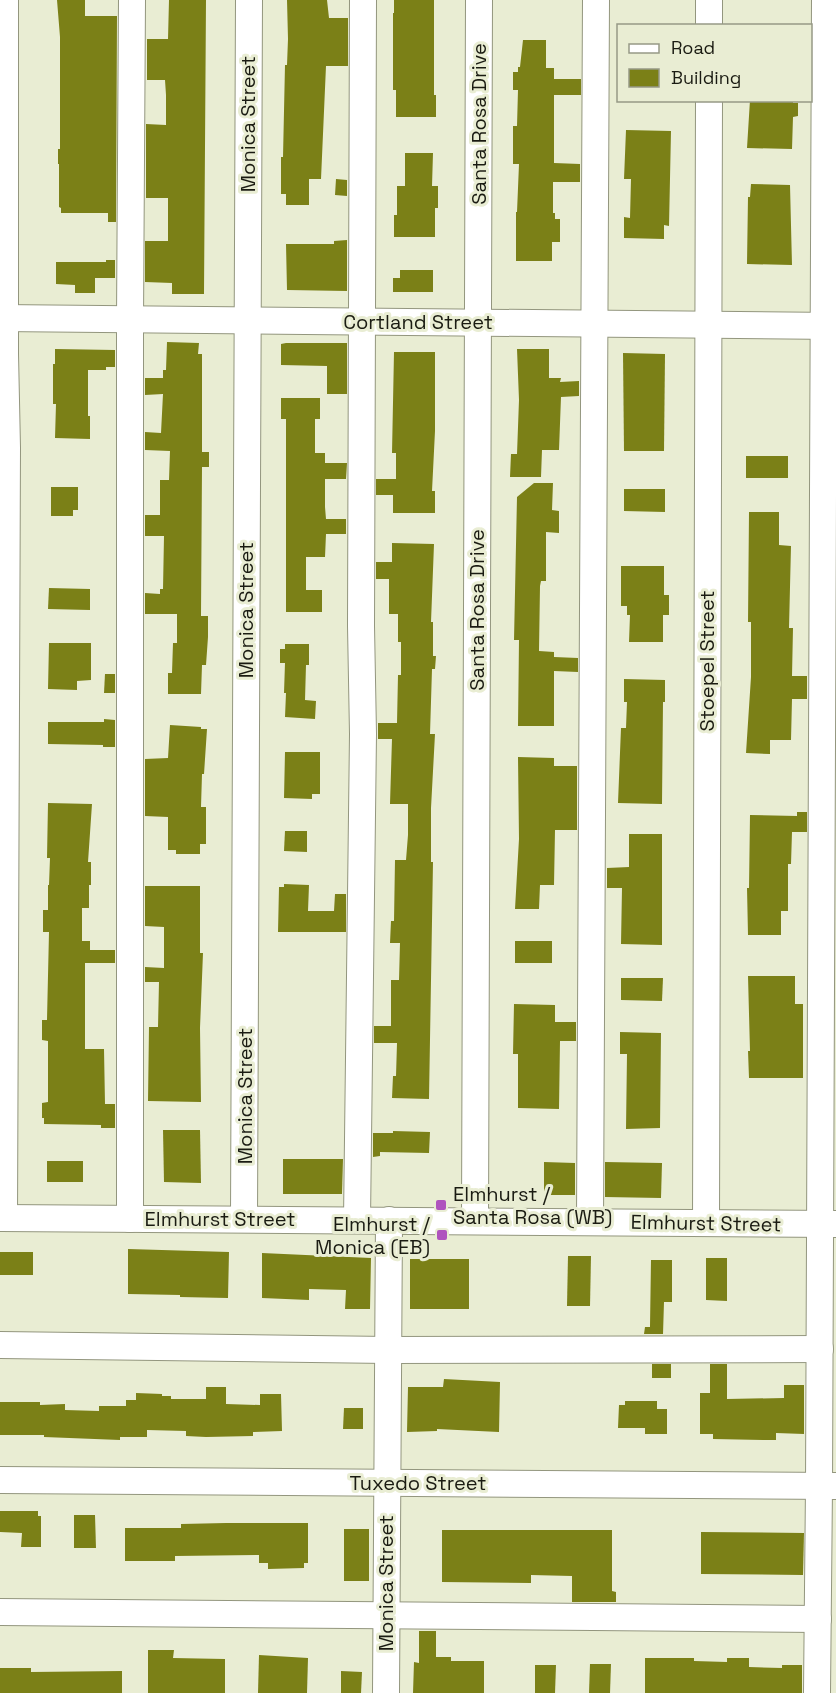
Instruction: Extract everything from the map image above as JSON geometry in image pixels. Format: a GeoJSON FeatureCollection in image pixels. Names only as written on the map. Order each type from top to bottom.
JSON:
{"type":"FeatureCollection","features":[{"type":"Feature","properties":{"kind":"street"},"geometry":{"type":"LineString","coordinates":[[2,1218],[2,318],[5,0]]}},
{"type":"Feature","properties":{"kind":"street"},"geometry":{"type":"LineString","coordinates":[[130,1218],[132,0]]}},
{"type":"Feature","properties":{"kind":"street","name":"Monica Street"},"geometry":{"type":"LineString","coordinates":[[244,1219],[249,0]]}},
{"type":"Feature","properties":{"kind":"street"},"geometry":{"type":"LineString","coordinates":[[357,1220],[363,734],[361,321],[363,0]]}},
{"type":"Feature","properties":{"kind":"street","name":"Santa Rosa Drive"},"geometry":{"type":"LineString","coordinates":[[475,1221],[479,0]]}},
{"type":"Feature","properties":{"kind":"street"},"geometry":{"type":"LineString","coordinates":[[590,1221],[596,0]]}},
{"type":"Feature","properties":{"kind":"street"},"geometry":{"type":"LineString","coordinates":[[709,0],[709,24]]}},
{"type":"Feature","properties":{"kind":"street"},"geometry":{"type":"LineString","coordinates":[[817,1693],[818,1619],[828,1486],[820,1349],[828,1224],[829,326],[825,0]]}},
{"type":"Feature","properties":{"kind":"street","name":"Stoepel Street"},"geometry":{"type":"LineString","coordinates":[[706,1222],[709,102]]}},
{"type":"Feature","properties":{"kind":"street","name":"Cortland Street"},"geometry":{"type":"LineString","coordinates":[[2,318],[829,326]]}},
{"type":"Feature","properties":{"kind":"street","name":"Elmhurst Street"},"geometry":{"type":"LineString","coordinates":[[2,1218],[828,1224]]}},
{"type":"Feature","properties":{"kind":"street","name":"Monica Street"},"geometry":{"type":"LineString","coordinates":[[386,1693],[389,1220]]}},
{"type":"Feature","properties":{"kind":"street"},"geometry":{"type":"LineString","coordinates":[[0,1345],[388,1350],[820,1349]]}},
{"type":"Feature","properties":{"kind":"street","name":"Tuxedo Street"},"geometry":{"type":"LineString","coordinates":[[0,1480],[828,1486]]}},
{"type":"Feature","properties":{"kind":"street"},"geometry":{"type":"LineString","coordinates":[[0,1612],[818,1619]]}},
{"type":"Feature","properties":{"kind":"building"},"geometry":{"type":"Polygon","coordinates":[[[57,0],[85,0],[85,16],[117,16],[116,222],[108,222],[108,213],[61,213],[59,207],[60,37],[57,0]]]}},
{"type":"Feature","properties":{"kind":"building"},"geometry":{"type":"Polygon","coordinates":[[[169,0],[206,0],[204,294],[172,294],[172,283],[145,282],[145,241],[168,241],[168,198],[146,198],[146,124],[166,125],[165,80],[147,80],[147,39],[168,39],[169,0]]]}},
{"type":"Feature","properties":{"kind":"building"},"geometry":{"type":"Polygon","coordinates":[[[287,0],[327,0],[329,18],[348,18],[348,66],[326,66],[321,179],[309,179],[309,205],[286,205],[286,194],[281,194],[285,65],[287,65],[288,39],[287,0]]]}},
{"type":"Feature","properties":{"kind":"building"},"geometry":{"type":"Polygon","coordinates":[[[394,0],[434,0],[436,117],[396,117],[396,90],[393,90],[394,0]]]}},
{"type":"Feature","properties":{"kind":"building"},"geometry":{"type":"Polygon","coordinates":[[[523,40],[546,40],[546,68],[554,68],[554,79],[581,79],[581,95],[554,95],[554,163],[580,164],[580,182],[553,182],[553,213],[555,213],[555,219],[560,219],[560,242],[552,242],[552,261],[516,261],[519,164],[513,164],[513,126],[517,126],[518,90],[513,90],[513,72],[518,72],[518,67],[520,67],[523,40]]]}},
{"type":"Feature","properties":{"kind":"building"},"geometry":{"type":"Polygon","coordinates":[[[750,102],[798,103],[798,116],[793,117],[792,149],[747,148],[750,102]]]}},
{"type":"Feature","properties":{"kind":"building"},"geometry":{"type":"Polygon","coordinates":[[[626,130],[671,131],[669,226],[664,225],[664,239],[624,238],[624,217],[630,218],[631,179],[624,179],[626,130]]]}},
{"type":"Feature","properties":{"kind":"building"},"geometry":{"type":"Polygon","coordinates":[[[405,153],[433,153],[432,186],[438,186],[435,237],[394,237],[397,186],[405,186],[405,153]]]}},
{"type":"Feature","properties":{"kind":"building"},"geometry":{"type":"Polygon","coordinates":[[[336,179],[347,180],[347,196],[335,195],[336,179]]]}},
{"type":"Feature","properties":{"kind":"building"},"geometry":{"type":"Polygon","coordinates":[[[751,184],[790,185],[792,265],[747,264],[748,197],[750,197],[751,184]]]}},
{"type":"Feature","properties":{"kind":"building"},"geometry":{"type":"Polygon","coordinates":[[[347,240],[347,291],[287,290],[286,244],[334,244],[334,241],[347,240]]]}},
{"type":"Feature","properties":{"kind":"building"},"geometry":{"type":"Polygon","coordinates":[[[106,260],[115,260],[115,278],[95,278],[95,293],[75,293],[75,285],[56,284],[56,262],[106,262],[106,260]]]}},
{"type":"Feature","properties":{"kind":"building"},"geometry":{"type":"Polygon","coordinates":[[[400,270],[433,270],[433,292],[393,292],[393,278],[400,278],[400,270]]]}},
{"type":"Feature","properties":{"kind":"building"},"geometry":{"type":"Polygon","coordinates":[[[167,342],[199,343],[198,354],[202,354],[202,452],[209,452],[209,467],[202,467],[201,616],[208,616],[208,637],[206,665],[202,665],[201,694],[168,694],[168,673],[172,673],[173,643],[177,643],[177,614],[145,614],[145,593],[160,594],[160,589],[163,589],[164,536],[145,536],[145,515],[160,515],[160,480],[169,480],[170,451],[145,450],[145,432],[161,433],[163,394],[145,395],[145,378],[163,378],[163,370],[166,370],[167,342]]]}},
{"type":"Feature","properties":{"kind":"building"},"geometry":{"type":"Polygon","coordinates":[[[347,343],[347,394],[327,394],[327,366],[281,365],[281,344],[347,343]]]}},
{"type":"Feature","properties":{"kind":"building"},"geometry":{"type":"Polygon","coordinates":[[[55,349],[115,350],[115,367],[106,367],[106,370],[88,370],[90,439],[55,438],[56,404],[53,404],[53,364],[55,364],[55,349]]]}},
{"type":"Feature","properties":{"kind":"building"},"geometry":{"type":"Polygon","coordinates":[[[517,349],[549,349],[549,378],[561,378],[560,382],[579,381],[579,396],[561,397],[559,450],[542,450],[541,477],[510,477],[511,454],[517,454],[519,400],[517,349]]]}},
{"type":"Feature","properties":{"kind":"building"},"geometry":{"type":"Polygon","coordinates":[[[394,352],[435,352],[432,491],[435,491],[435,513],[393,513],[393,495],[376,495],[376,479],[396,479],[396,453],[392,453],[394,352]]]}},
{"type":"Feature","properties":{"kind":"building"},"geometry":{"type":"Polygon","coordinates":[[[623,353],[665,354],[664,451],[624,451],[623,353]]]}},
{"type":"Feature","properties":{"kind":"building"},"geometry":{"type":"Polygon","coordinates":[[[281,398],[320,398],[320,419],[315,419],[315,453],[325,453],[325,463],[347,463],[346,479],[325,479],[326,519],[346,519],[346,534],[326,534],[325,557],[306,557],[306,590],[322,590],[322,612],[286,612],[286,419],[281,419],[281,398]]]}},
{"type":"Feature","properties":{"kind":"building"},"geometry":{"type":"Polygon","coordinates":[[[746,456],[788,456],[788,478],[746,478],[746,456]]]}},
{"type":"Feature","properties":{"kind":"building"},"geometry":{"type":"Polygon","coordinates":[[[534,483],[553,483],[552,510],[559,511],[559,533],[546,532],[546,581],[541,581],[540,586],[539,651],[554,652],[554,657],[578,658],[578,672],[554,671],[554,726],[518,726],[519,640],[514,640],[517,497],[534,483]]]}},
{"type":"Feature","properties":{"kind":"building"},"geometry":{"type":"Polygon","coordinates":[[[51,487],[78,487],[78,510],[73,510],[73,516],[51,516],[51,487]]]}},
{"type":"Feature","properties":{"kind":"building"},"geometry":{"type":"Polygon","coordinates":[[[624,489],[665,489],[665,512],[624,511],[624,489]]]}},
{"type":"Feature","properties":{"kind":"building"},"geometry":{"type":"Polygon","coordinates":[[[749,512],[779,512],[779,545],[791,546],[789,628],[793,628],[792,676],[807,676],[807,699],[792,699],[791,740],[770,740],[770,754],[746,753],[751,677],[751,622],[748,622],[749,512]]]}},
{"type":"Feature","properties":{"kind":"building"},"geometry":{"type":"Polygon","coordinates":[[[392,543],[434,544],[431,622],[433,622],[433,656],[436,656],[435,669],[432,669],[430,734],[435,734],[431,808],[431,862],[433,862],[429,1099],[392,1098],[393,1076],[396,1076],[397,1043],[374,1043],[374,1026],[391,1026],[391,980],[399,980],[400,943],[390,943],[391,921],[394,921],[395,860],[406,860],[408,835],[408,804],[390,804],[392,739],[378,739],[378,723],[397,723],[398,675],[401,675],[398,614],[389,614],[389,579],[376,579],[376,562],[392,562],[392,543]]]}},
{"type":"Feature","properties":{"kind":"building"},"geometry":{"type":"Polygon","coordinates":[[[621,566],[664,566],[664,595],[669,595],[669,615],[663,615],[663,642],[629,642],[630,615],[627,615],[627,606],[621,606],[621,566]]]}},
{"type":"Feature","properties":{"kind":"building"},"geometry":{"type":"Polygon","coordinates":[[[49,588],[90,589],[90,610],[48,609],[49,588]]]}},
{"type":"Feature","properties":{"kind":"building"},"geometry":{"type":"Polygon","coordinates":[[[49,643],[91,643],[91,680],[77,681],[77,690],[48,689],[49,643]]]}},
{"type":"Feature","properties":{"kind":"building"},"geometry":{"type":"Polygon","coordinates":[[[285,644],[309,644],[305,700],[316,701],[315,719],[285,717],[285,663],[280,663],[280,649],[285,649],[285,644]]]}},
{"type":"Feature","properties":{"kind":"building"},"geometry":{"type":"Polygon","coordinates":[[[105,674],[115,674],[115,693],[104,693],[105,674]]]}},
{"type":"Feature","properties":{"kind":"building"},"geometry":{"type":"Polygon","coordinates":[[[624,679],[665,680],[662,804],[618,803],[621,728],[626,728],[627,702],[624,702],[624,679]]]}},
{"type":"Feature","properties":{"kind":"building"},"geometry":{"type":"Polygon","coordinates":[[[104,719],[115,720],[115,747],[48,744],[48,722],[104,722],[104,719]]]}},
{"type":"Feature","properties":{"kind":"building"},"geometry":{"type":"Polygon","coordinates":[[[170,725],[207,729],[201,807],[206,807],[206,844],[200,844],[200,854],[176,854],[176,850],[168,850],[168,817],[145,816],[145,759],[168,758],[170,725]]]}},
{"type":"Feature","properties":{"kind":"building"},"geometry":{"type":"Polygon","coordinates":[[[285,752],[320,752],[320,794],[312,794],[312,799],[284,798],[285,752]]]}},
{"type":"Feature","properties":{"kind":"building"},"geometry":{"type":"Polygon","coordinates":[[[518,757],[554,758],[554,766],[577,766],[577,830],[555,830],[554,885],[540,885],[539,909],[515,909],[519,839],[518,757]]]}},
{"type":"Feature","properties":{"kind":"building"},"geometry":{"type":"Polygon","coordinates":[[[48,803],[92,804],[88,862],[91,862],[91,885],[89,885],[89,908],[82,908],[82,941],[90,941],[90,950],[115,950],[115,963],[85,963],[85,1049],[104,1049],[105,1104],[115,1104],[115,1128],[101,1128],[101,1125],[44,1124],[44,1118],[42,1118],[42,1103],[48,1102],[48,1041],[42,1040],[42,1020],[47,1020],[49,932],[43,932],[43,910],[48,910],[50,858],[47,858],[48,803]]]}},
{"type":"Feature","properties":{"kind":"building"},"geometry":{"type":"Polygon","coordinates":[[[797,812],[807,812],[807,832],[792,832],[791,864],[788,864],[788,911],[781,911],[781,935],[748,935],[750,815],[797,816],[797,812]]]}},
{"type":"Feature","properties":{"kind":"building"},"geometry":{"type":"Polygon","coordinates":[[[285,831],[307,831],[307,852],[284,851],[285,831]]]}},
{"type":"Feature","properties":{"kind":"building"},"geometry":{"type":"Polygon","coordinates":[[[629,834],[662,834],[662,945],[621,944],[622,888],[607,888],[607,868],[629,867],[629,834]]]}},
{"type":"Feature","properties":{"kind":"building"},"geometry":{"type":"Polygon","coordinates":[[[284,884],[309,885],[308,911],[334,911],[335,894],[346,894],[346,932],[278,932],[279,887],[284,887],[284,884]]]}},
{"type":"Feature","properties":{"kind":"building"},"geometry":{"type":"Polygon","coordinates":[[[145,886],[200,886],[200,953],[203,953],[200,1028],[201,1102],[148,1101],[149,1027],[158,1027],[159,982],[145,982],[145,967],[164,968],[164,927],[145,926],[145,886]]]}},
{"type":"Feature","properties":{"kind":"building"},"geometry":{"type":"Polygon","coordinates":[[[515,941],[552,941],[552,963],[515,963],[515,941]]]}},
{"type":"Feature","properties":{"kind":"building"},"geometry":{"type":"Polygon","coordinates":[[[748,976],[795,976],[795,1004],[803,1004],[803,1078],[749,1078],[748,976]]]}},
{"type":"Feature","properties":{"kind":"building"},"geometry":{"type":"Polygon","coordinates":[[[621,978],[663,978],[662,1001],[621,1000],[621,978]]]}},
{"type":"Feature","properties":{"kind":"building"},"geometry":{"type":"Polygon","coordinates":[[[514,1004],[555,1005],[555,1022],[576,1022],[576,1041],[560,1041],[559,1109],[518,1108],[518,1054],[513,1054],[514,1004]]]}},
{"type":"Feature","properties":{"kind":"building"},"geometry":{"type":"Polygon","coordinates":[[[620,1032],[661,1033],[660,1128],[626,1129],[627,1054],[620,1054],[620,1032]]]}},
{"type":"Feature","properties":{"kind":"building"},"geometry":{"type":"Polygon","coordinates":[[[163,1130],[200,1130],[201,1183],[164,1182],[163,1130]]]}},
{"type":"Feature","properties":{"kind":"building"},"geometry":{"type":"Polygon","coordinates":[[[393,1131],[430,1132],[429,1153],[380,1152],[380,1156],[373,1157],[373,1133],[393,1133],[393,1131]]]}},
{"type":"Feature","properties":{"kind":"building"},"geometry":{"type":"Polygon","coordinates":[[[283,1159],[343,1159],[342,1194],[283,1194],[283,1159]]]}},
{"type":"Feature","properties":{"kind":"building"},"geometry":{"type":"Polygon","coordinates":[[[47,1161],[83,1161],[83,1182],[47,1182],[47,1161]]]}},
{"type":"Feature","properties":{"kind":"building"},"geometry":{"type":"Polygon","coordinates":[[[544,1162],[575,1163],[575,1195],[544,1195],[544,1162]]]}},
{"type":"Feature","properties":{"kind":"building"},"geometry":{"type":"Polygon","coordinates":[[[605,1162],[662,1163],[661,1198],[605,1197],[605,1162]]]}},
{"type":"Feature","properties":{"kind":"building"},"geometry":{"type":"Polygon","coordinates":[[[128,1249],[229,1252],[228,1298],[128,1294],[128,1249]]]}},
{"type":"Feature","properties":{"kind":"building"},"geometry":{"type":"Polygon","coordinates":[[[0,1252],[33,1252],[33,1275],[0,1275],[0,1252]]]}},
{"type":"Feature","properties":{"kind":"building"},"geometry":{"type":"Polygon","coordinates":[[[262,1253],[371,1258],[370,1309],[345,1309],[346,1290],[309,1289],[309,1300],[262,1298],[262,1253]]]}},
{"type":"Feature","properties":{"kind":"building"},"geometry":{"type":"Polygon","coordinates":[[[568,1256],[591,1256],[590,1306],[567,1306],[568,1256]]]}},
{"type":"Feature","properties":{"kind":"building"},"geometry":{"type":"Polygon","coordinates":[[[706,1258],[727,1258],[727,1301],[706,1300],[706,1258]]]}},
{"type":"Feature","properties":{"kind":"building"},"geometry":{"type":"Polygon","coordinates":[[[410,1259],[469,1259],[469,1309],[410,1309],[410,1259]]]}},
{"type":"Feature","properties":{"kind":"building"},"geometry":{"type":"Polygon","coordinates":[[[651,1260],[672,1260],[672,1302],[664,1302],[663,1334],[644,1334],[645,1327],[650,1327],[651,1260]]]}},
{"type":"Feature","properties":{"kind":"building"},"geometry":{"type":"Polygon","coordinates":[[[652,1364],[671,1364],[671,1378],[652,1378],[652,1364]]]}},
{"type":"Feature","properties":{"kind":"building"},"geometry":{"type":"Polygon","coordinates":[[[710,1364],[727,1364],[727,1399],[784,1398],[784,1385],[804,1385],[804,1434],[776,1433],[776,1440],[763,1440],[713,1439],[713,1434],[700,1434],[700,1393],[710,1393],[710,1364]]]}},
{"type":"Feature","properties":{"kind":"building"},"geometry":{"type":"Polygon","coordinates":[[[444,1379],[500,1382],[499,1432],[437,1429],[437,1431],[407,1432],[408,1387],[443,1387],[444,1379]]]}},
{"type":"Feature","properties":{"kind":"building"},"geometry":{"type":"Polygon","coordinates":[[[206,1387],[226,1387],[226,1404],[260,1405],[260,1394],[281,1394],[282,1431],[253,1432],[253,1436],[206,1437],[186,1436],[186,1431],[147,1430],[147,1437],[120,1437],[120,1440],[44,1437],[44,1435],[0,1435],[0,1402],[65,1404],[65,1410],[99,1411],[99,1406],[126,1406],[126,1400],[136,1400],[136,1393],[162,1394],[162,1396],[171,1396],[171,1399],[206,1399],[206,1387]]]}},
{"type":"Feature","properties":{"kind":"building"},"geometry":{"type":"Polygon","coordinates":[[[625,1401],[657,1401],[657,1409],[667,1409],[667,1434],[645,1434],[645,1428],[618,1428],[619,1405],[625,1405],[625,1401]]]}},
{"type":"Feature","properties":{"kind":"building"},"geometry":{"type":"Polygon","coordinates":[[[344,1408],[363,1408],[363,1429],[343,1429],[344,1408]]]}},
{"type":"Feature","properties":{"kind":"building"},"geometry":{"type":"Polygon","coordinates":[[[0,1511],[38,1511],[38,1516],[41,1516],[41,1547],[21,1547],[22,1533],[0,1532],[0,1511]]]}},
{"type":"Feature","properties":{"kind":"building"},"geometry":{"type":"Polygon","coordinates":[[[74,1515],[95,1515],[96,1548],[74,1548],[74,1515]]]}},
{"type":"Feature","properties":{"kind":"building"},"geometry":{"type":"Polygon","coordinates":[[[308,1523],[308,1563],[304,1563],[304,1568],[268,1569],[268,1563],[259,1563],[259,1555],[175,1556],[175,1561],[125,1561],[125,1528],[181,1528],[181,1524],[308,1523]]]}},
{"type":"Feature","properties":{"kind":"building"},"geometry":{"type":"Polygon","coordinates":[[[344,1529],[369,1529],[369,1581],[344,1581],[344,1529]]]}},
{"type":"Feature","properties":{"kind":"building"},"geometry":{"type":"Polygon","coordinates":[[[442,1530],[612,1530],[612,1591],[616,1592],[616,1602],[572,1602],[572,1576],[531,1575],[531,1583],[442,1582],[442,1530]]]}},
{"type":"Feature","properties":{"kind":"building"},"geometry":{"type":"Polygon","coordinates":[[[701,1532],[804,1533],[803,1575],[701,1574],[701,1532]]]}},
{"type":"Feature","properties":{"kind":"building"},"geometry":{"type":"Polygon","coordinates":[[[419,1631],[436,1631],[436,1657],[451,1657],[451,1661],[484,1661],[484,1693],[413,1693],[414,1662],[419,1663],[419,1631]]]}},
{"type":"Feature","properties":{"kind":"building"},"geometry":{"type":"Polygon","coordinates":[[[148,1650],[174,1650],[173,1658],[225,1659],[225,1693],[148,1693],[148,1650]]]}},
{"type":"Feature","properties":{"kind":"building"},"geometry":{"type":"Polygon","coordinates":[[[259,1655],[308,1658],[307,1693],[258,1693],[259,1655]]]}},
{"type":"Feature","properties":{"kind":"building"},"geometry":{"type":"Polygon","coordinates":[[[645,1658],[694,1658],[694,1661],[727,1662],[727,1658],[749,1658],[749,1667],[782,1668],[782,1665],[802,1665],[802,1693],[645,1693],[645,1658]]]}},
{"type":"Feature","properties":{"kind":"building"},"geometry":{"type":"Polygon","coordinates":[[[590,1664],[611,1664],[610,1693],[589,1693],[590,1664]]]}},
{"type":"Feature","properties":{"kind":"building"},"geometry":{"type":"Polygon","coordinates":[[[535,1665],[556,1665],[555,1693],[535,1693],[535,1665]]]}},
{"type":"Feature","properties":{"kind":"building"},"geometry":{"type":"Polygon","coordinates":[[[0,1668],[31,1668],[31,1672],[122,1671],[122,1693],[0,1693],[0,1668]]]}},
{"type":"Feature","properties":{"kind":"building"},"geometry":{"type":"Polygon","coordinates":[[[341,1671],[362,1672],[361,1693],[341,1693],[341,1671]]]}},
{"type":"Feature","properties":{"kind":"place","name":"Elmhurst / Santa Rosa (WB)"},"geometry":{"type":"Point","coordinates":[441,1205]}},
{"type":"Feature","properties":{"kind":"place","name":"Elmhurst / Monica (EB)"},"geometry":{"type":"Point","coordinates":[442,1235]}}]}
